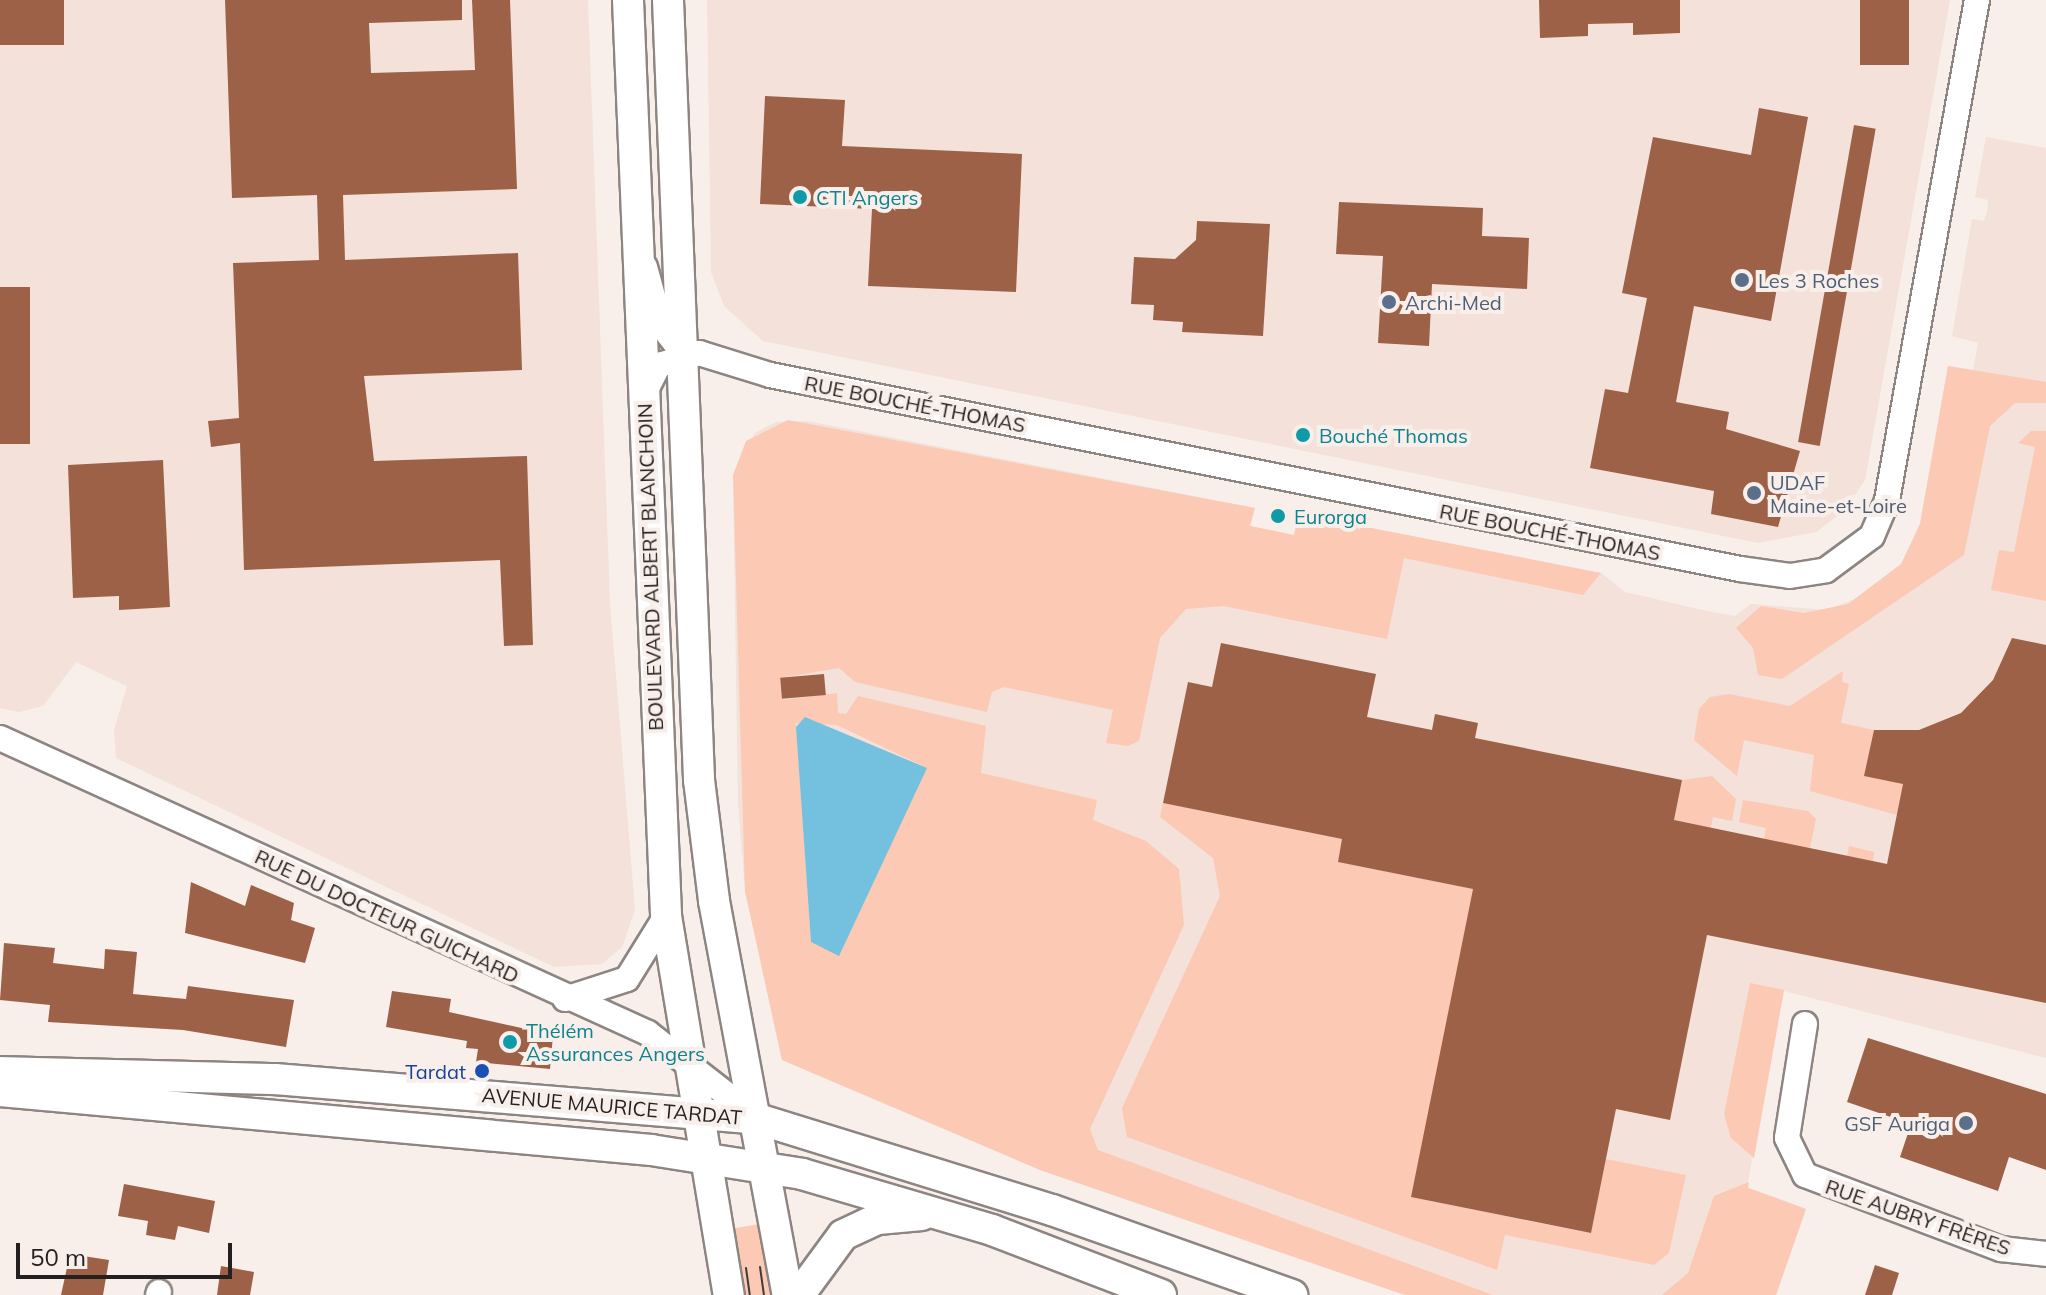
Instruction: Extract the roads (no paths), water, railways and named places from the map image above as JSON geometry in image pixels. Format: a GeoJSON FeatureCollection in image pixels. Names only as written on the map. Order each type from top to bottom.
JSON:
{"type":"FeatureCollection","features":[{"type":"Feature","properties":{"kind":"street","name":"BOULEVARD ALBERT BLANCHOIN"},"geometry":{"type":"LineString","coordinates":[[628,0],[666,916],[729,1295]]}},
{"type":"Feature","properties":{"kind":"street","name":"BOULEVARD ALBERT BLANCHOIN"},"geometry":{"type":"LineString","coordinates":[[668,0],[699,780],[714,901],[768,1169],[788,1295]]}},
{"type":"Feature","properties":{"kind":"street","name":"RUE BOUCHÉ-THOMAS"},"geometry":{"type":"LineString","coordinates":[[684,354],[1740,569],[1790,576],[1826,570],[1872,536],[1887,500],[1977,0]]}},
{"type":"Feature","properties":{"kind":"street"},"geometry":{"type":"LineString","coordinates":[[636,250],[661,325],[684,354],[659,365],[644,394]]}},
{"type":"Feature","properties":{"kind":"street","name":"RUE DU DOCTEUR GUICHARD"},"geometry":{"type":"LineString","coordinates":[[0,738],[565,999],[648,1033],[690,1061],[758,1119]]}},
{"type":"Feature","properties":{"kind":"street"},"geometry":{"type":"LineString","coordinates":[[565,999],[627,979],[666,916]]}},
{"type":"Feature","properties":{"kind":"street","name":"RUE AUBRY FRÈRES"},"geometry":{"type":"LineString","coordinates":[[1805,1024],[1787,1138],[1805,1175],[2001,1249],[2046,1254]]}},
{"type":"Feature","properties":{"kind":"street","name":"AVENUE MAURICE TARDAT"},"geometry":{"type":"LineString","coordinates":[[0,1072],[289,1080],[701,1133],[768,1169],[935,1214],[1161,1295]]}},
{"type":"Feature","properties":{"kind":"street","name":"AVENUE MAURICE TARDAT"},"geometry":{"type":"LineString","coordinates":[[0,1091],[701,1133],[758,1119],[1052,1210],[1292,1295]]}},
{"type":"Feature","properties":{"kind":"street"},"geometry":{"type":"LineString","coordinates":[[799,1295],[843,1235],[878,1219],[935,1214]]}},
{"type":"Feature","properties":{"kind":"water"},"geometry":{"type":"Polygon","coordinates":[[[805,717],[927,768],[839,956],[811,942],[796,727],[805,717]]]}},
{"type":"Feature","properties":{"kind":"tram line"},"geometry":{"type":"LineString","coordinates":[[760,1267],[764,1295]]}},
{"type":"Feature","properties":{"kind":"tram line"},"geometry":{"type":"LineString","coordinates":[[746,1268],[750,1295]]}},
{"type":"Feature","properties":{"kind":"place","name":"CTI Angers"},"geometry":{"type":"Point","coordinates":[800,197]}},
{"type":"Feature","properties":{"kind":"place","name":"Les 3 Roches"},"geometry":{"type":"Point","coordinates":[1742,280]}},
{"type":"Feature","properties":{"kind":"place","name":"Archi-Med"},"geometry":{"type":"Point","coordinates":[1389,302]}},
{"type":"Feature","properties":{"kind":"place","name":"Bouché Thomas"},"geometry":{"type":"Point","coordinates":[1303,435]}},
{"type":"Feature","properties":{"kind":"place","name":"UDAF Maine-et-Loire"},"geometry":{"type":"Point","coordinates":[1754,493]}},
{"type":"Feature","properties":{"kind":"place","name":"Eurorga"},"geometry":{"type":"Point","coordinates":[1278,516]}},
{"type":"Feature","properties":{"kind":"place","name":"Thélém Assurances Angers"},"geometry":{"type":"Point","coordinates":[510,1042]}},
{"type":"Feature","properties":{"kind":"place","name":"Tardat"},"geometry":{"type":"Point","coordinates":[482,1071]}},
{"type":"Feature","properties":{"kind":"place","name":"GSF Auriga"},"geometry":{"type":"Point","coordinates":[1966,1123]}}]}
